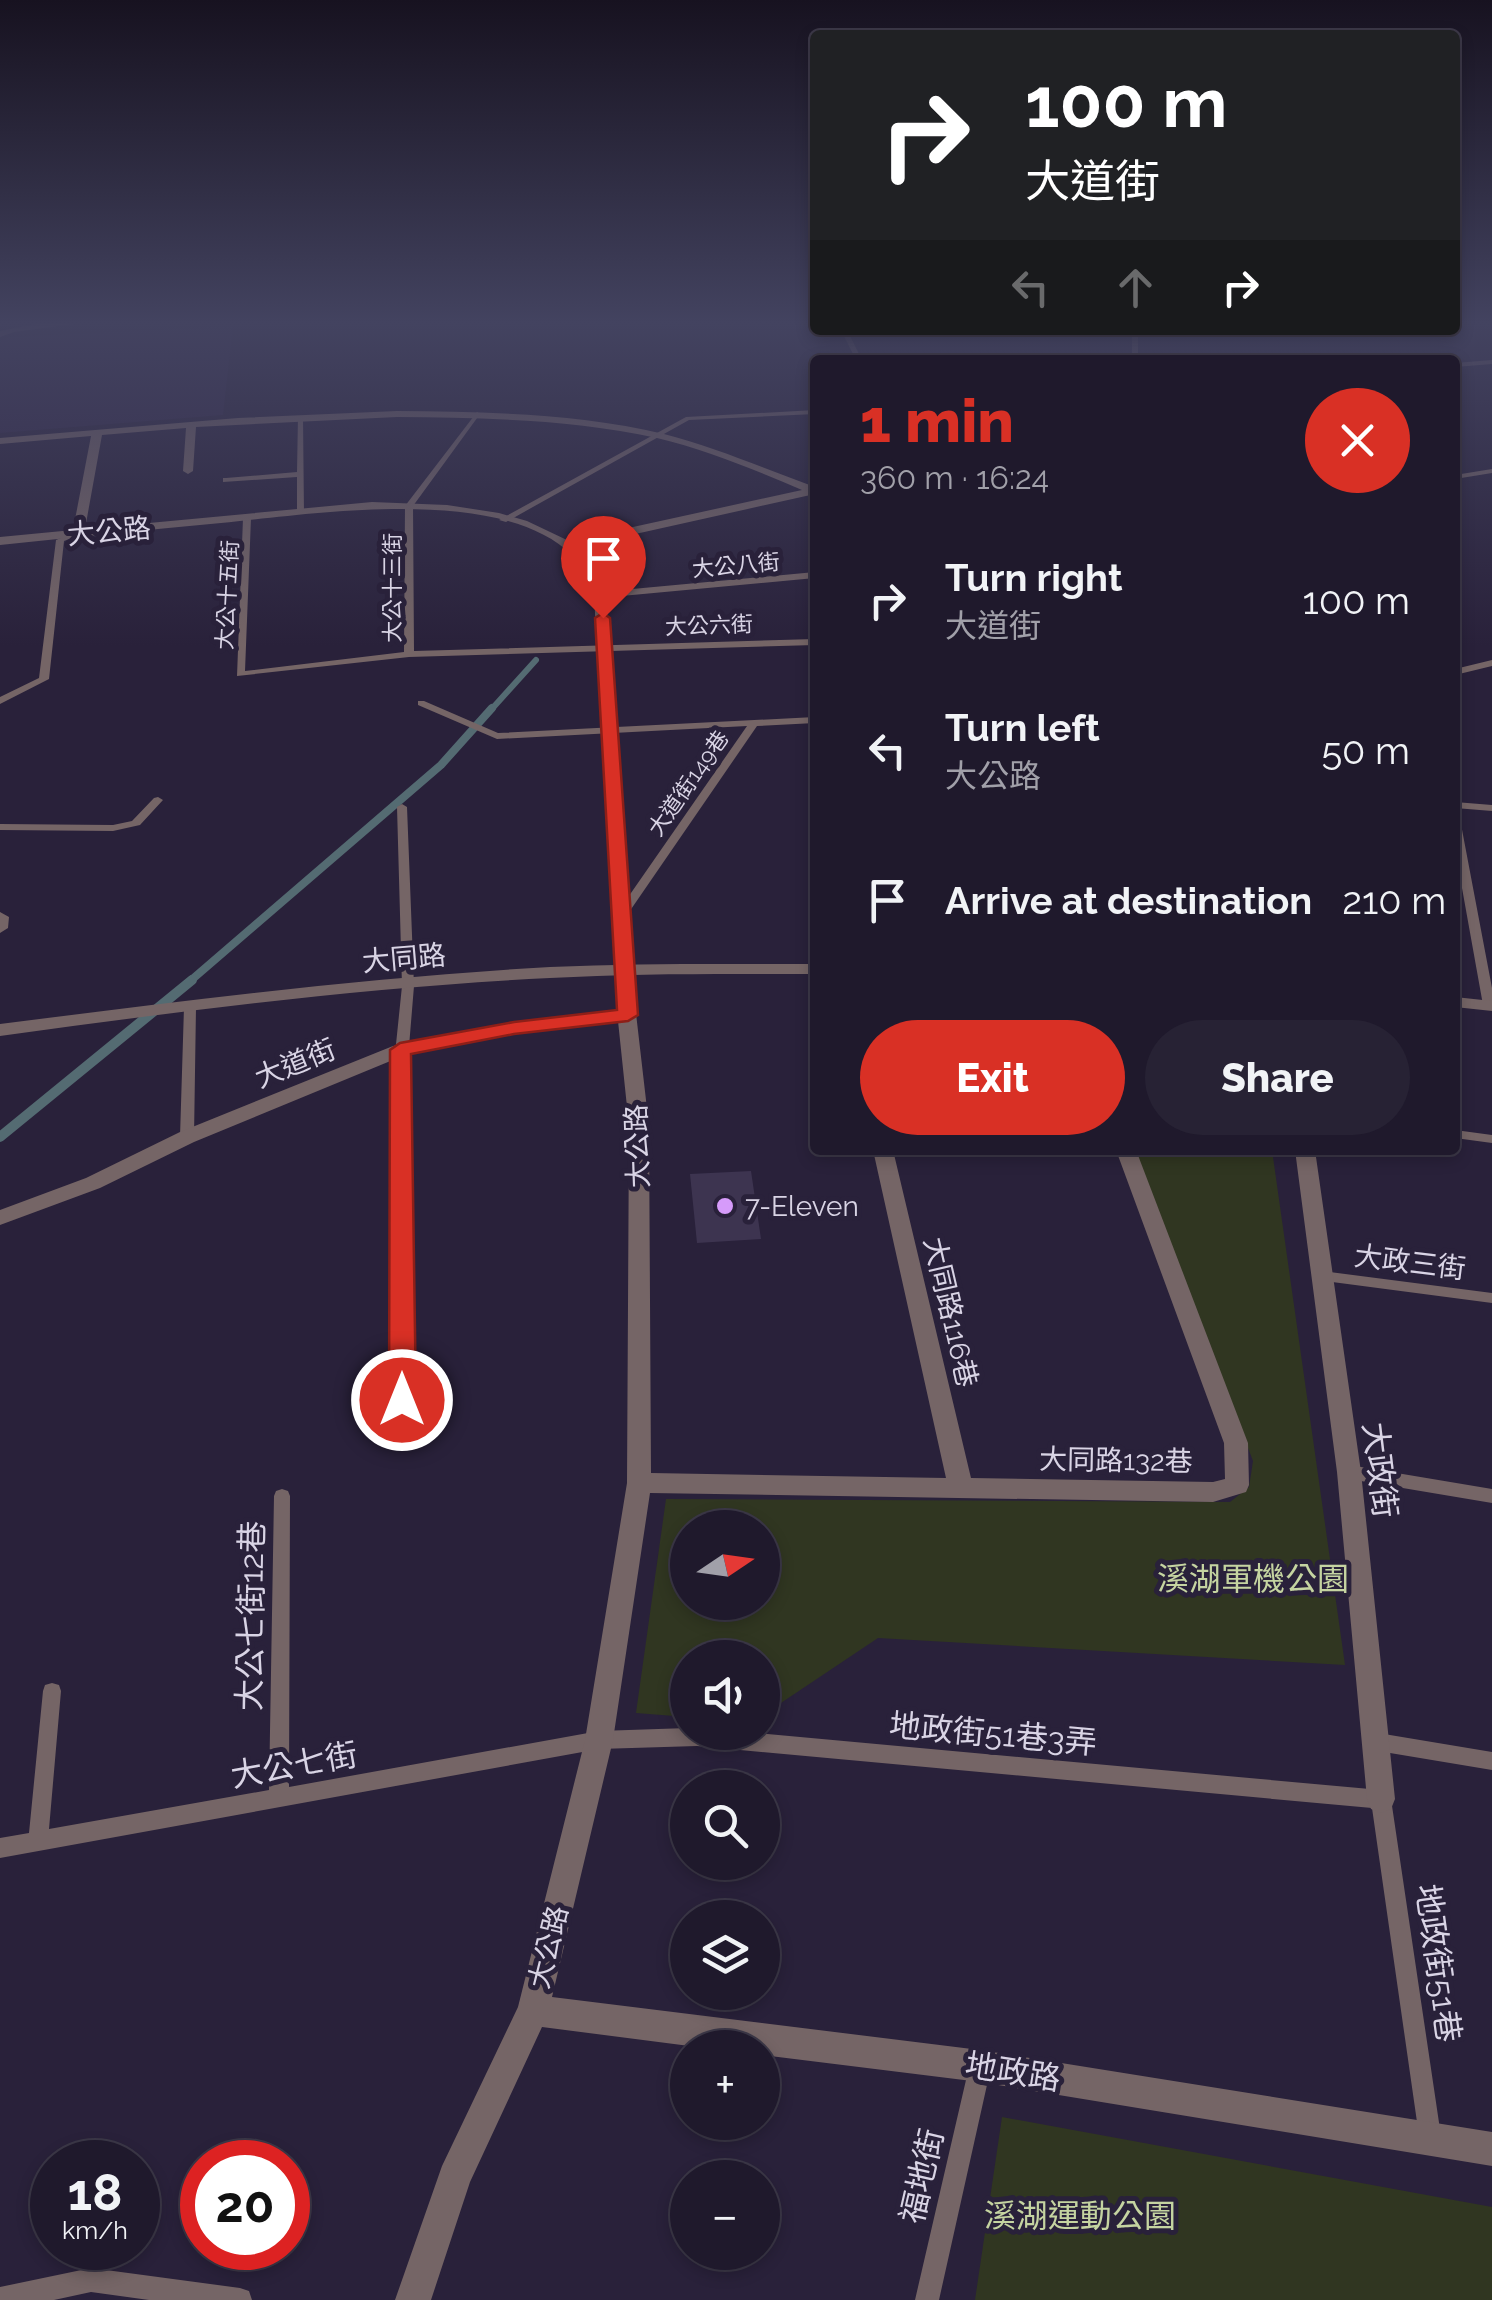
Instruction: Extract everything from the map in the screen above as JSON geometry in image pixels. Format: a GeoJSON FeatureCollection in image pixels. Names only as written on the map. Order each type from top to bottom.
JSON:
{"type":"FeatureCollection","features":[{"type":"Feature","properties":{"kind":"street"},"geometry":{"type":"LineString","coordinates":[[0,440],[119,431]]}},
{"type":"Feature","properties":{"kind":"street"},"geometry":{"type":"LineString","coordinates":[[188,470],[191,431]]}},
{"type":"Feature","properties":{"kind":"street"},"geometry":{"type":"LineString","coordinates":[[620,431],[659,436],[810,489]]}},
{"type":"Feature","properties":{"kind":"street"},"geometry":{"type":"LineString","coordinates":[[78,534],[97,433]]}},
{"type":"Feature","properties":{"kind":"street"},"geometry":{"type":"LineString","coordinates":[[568,545],[810,492]]}},
{"type":"Feature","properties":{"kind":"street","name":"大公路"},"geometry":{"type":"LineString","coordinates":[[0,541],[301,512],[410,506],[502,520],[568,545],[590,570],[600,595],[622,970],[639,1126],[639,1483],[599,1740],[532,2010],[454,2178],[413,2300]]}},
{"type":"Feature","properties":{"kind":"street","name":"大同路"},"geometry":{"type":"LineString","coordinates":[[0,1030],[408,986],[622,970],[810,969]]}},
{"type":"Feature","properties":{"kind":"street"},"geometry":{"type":"LineString","coordinates":[[1460,1002],[1491,1005]]}},
{"type":"Feature","properties":{"kind":"street","name":"大道街"},"geometry":{"type":"LineString","coordinates":[[0,1218],[93,1183],[188,1138],[400,1050],[514,1028],[628,1015]]}},
{"type":"Feature","properties":{"kind":"street","name":"大同路116巷"},"geometry":{"type":"LineString","coordinates":[[884,1155],[961,1488]]}},
{"type":"Feature","properties":{"kind":"street","name":"大同路132巷"},"geometry":{"type":"LineString","coordinates":[[639,1483],[1213,1492],[1236,1485],[1236,1443],[1128,1155]]}},
{"type":"Feature","properties":{"kind":"street","name":"大政街"},"geometry":{"type":"LineString","coordinates":[[1306,1155],[1349,1472],[1381,1798]]}},
{"type":"Feature","properties":{"kind":"street","name":"地政路"},"geometry":{"type":"LineString","coordinates":[[532,2010],[980,2066],[1492,2149]]}},
{"type":"Feature","properties":{"kind":"lane"},"geometry":{"type":"LineString","coordinates":[[300,431],[301,512]]}},
{"type":"Feature","properties":{"kind":"lane"},"geometry":{"type":"LineString","coordinates":[[410,506],[464,431]]}},
{"type":"Feature","properties":{"kind":"lane"},"geometry":{"type":"LineString","coordinates":[[502,520],[667,431]]}},
{"type":"Feature","properties":{"kind":"lane"},"geometry":{"type":"LineString","coordinates":[[1460,476],[1492,471]]}},
{"type":"Feature","properties":{"kind":"lane"},"geometry":{"type":"LineString","coordinates":[[226,480],[301,474]]}},
{"type":"Feature","properties":{"kind":"lane","name":"大公十三街"},"geometry":{"type":"LineString","coordinates":[[410,506],[410,654],[604,648]]}},
{"type":"Feature","properties":{"kind":"lane","name":"大公十五街"},"geometry":{"type":"LineString","coordinates":[[247,518],[240,674],[410,654]]}},
{"type":"Feature","properties":{"kind":"lane"},"geometry":{"type":"LineString","coordinates":[[2,700],[44,679],[60,540],[78,534]]}},
{"type":"Feature","properties":{"kind":"lane","name":"大公八街"},"geometry":{"type":"LineString","coordinates":[[600,595],[810,575]]}},
{"type":"Feature","properties":{"kind":"lane","name":"大公六街"},"geometry":{"type":"LineString","coordinates":[[604,648],[810,642]]}},
{"type":"Feature","properties":{"kind":"lane"},"geometry":{"type":"LineString","coordinates":[[1460,671],[1492,663]]}},
{"type":"Feature","properties":{"kind":"lane"},"geometry":{"type":"LineString","coordinates":[[421,702],[497,736],[810,720]]}},
{"type":"Feature","properties":{"kind":"lane","name":"大道街149巷"},"geometry":{"type":"LineString","coordinates":[[620,916],[754,723]]}},
{"type":"Feature","properties":{"kind":"lane"},"geometry":{"type":"LineString","coordinates":[[0,826],[113,828],[136,822],[158,800]]}},
{"type":"Feature","properties":{"kind":"lane"},"geometry":{"type":"LineString","coordinates":[[1460,805],[1492,808]]}},
{"type":"Feature","properties":{"kind":"lane"},"geometry":{"type":"LineString","coordinates":[[402,806],[408,986],[400,1050],[402,1400]]}},
{"type":"Feature","properties":{"kind":"lane"},"geometry":{"type":"LineString","coordinates":[[1460,846],[1491,1005]]}},
{"type":"Feature","properties":{"kind":"lane"},"geometry":{"type":"LineString","coordinates":[[180,1008],[188,1138]]}},
{"type":"Feature","properties":{"kind":"lane"},"geometry":{"type":"LineString","coordinates":[[1460,1135],[1492,1138]]}},
{"type":"Feature","properties":{"kind":"lane","name":"大政三街"},"geometry":{"type":"LineString","coordinates":[[1322,1276],[1492,1298]]}},
{"type":"Feature","properties":{"kind":"lane"},"geometry":{"type":"LineString","coordinates":[[1349,1472],[1492,1496]]}},
{"type":"Feature","properties":{"kind":"lane","name":"大公七街12巷"},"geometry":{"type":"LineString","coordinates":[[279,1798],[282,1496]]}},
{"type":"Feature","properties":{"kind":"lane"},"geometry":{"type":"LineString","coordinates":[[38,1842],[52,1692]]}},
{"type":"Feature","properties":{"kind":"lane","name":"地政街51巷3弄"},"geometry":{"type":"LineString","coordinates":[[599,1740],[697,1737],[1381,1798]]}},
{"type":"Feature","properties":{"kind":"lane","name":"大公七街"},"geometry":{"type":"LineString","coordinates":[[0,1848],[599,1740]]}},
{"type":"Feature","properties":{"kind":"lane"},"geometry":{"type":"LineString","coordinates":[[1378,1742],[1492,1761]]}},
{"type":"Feature","properties":{"kind":"lane","name":"地政街51巷"},"geometry":{"type":"LineString","coordinates":[[1381,1798],[1430,2137]]}},
{"type":"Feature","properties":{"kind":"lane","name":"福地街"},"geometry":{"type":"LineString","coordinates":[[927,2300],[980,2066]]}},
{"type":"Feature","properties":{"kind":"lane"},"geometry":{"type":"LineString","coordinates":[[0,2299],[91,2280],[240,2300]]}},
{"type":"Feature","properties":{"kind":"green space","name":"溪湖軍機公園"},"geometry":{"type":"Polygon","coordinates":[[[1137,1155],[1273,1155],[1345,1665],[878,1638],[780,1704],[780,1640],[670,1640],[670,1716],[636,1713],[666,1499],[1230,1502],[1249,1487],[1253,1461],[1137,1155]]]}},
{"type":"Feature","properties":{"kind":"green space","name":"溪湖運動公園"},"geometry":{"type":"Polygon","coordinates":[[[1002,2117],[1492,2207],[1492,2300],[975,2300],[1002,2117]]]}},
{"type":"Feature","properties":{"kind":"building","name":"7-Eleven"},"geometry":{"type":"Polygon","coordinates":[[[751,1171],[761,1239],[697,1243],[690,1174],[751,1171]]]}},
{"type":"Feature","properties":{"kind":"waterway"},"geometry":{"type":"LineString","coordinates":[[490,711],[536,660]]}},
{"type":"Feature","properties":{"kind":"waterway"},"geometry":{"type":"LineString","coordinates":[[189,982],[441,765],[492,708]]}},
{"type":"Feature","properties":{"kind":"waterway"},"geometry":{"type":"LineString","coordinates":[[0,1137],[192,980]]}},
{"type":"Feature","properties":{"kind":"place","name":"7-Eleven"},"geometry":{"type":"Point","coordinates":[725,1206]}},
{"type":"Feature","properties":{"kind":"route"},"geometry":{"type":"LineString","coordinates":[[402,1400],[400,1050],[514,1028],[628,1015],[622,970],[603,618]]}}]}
